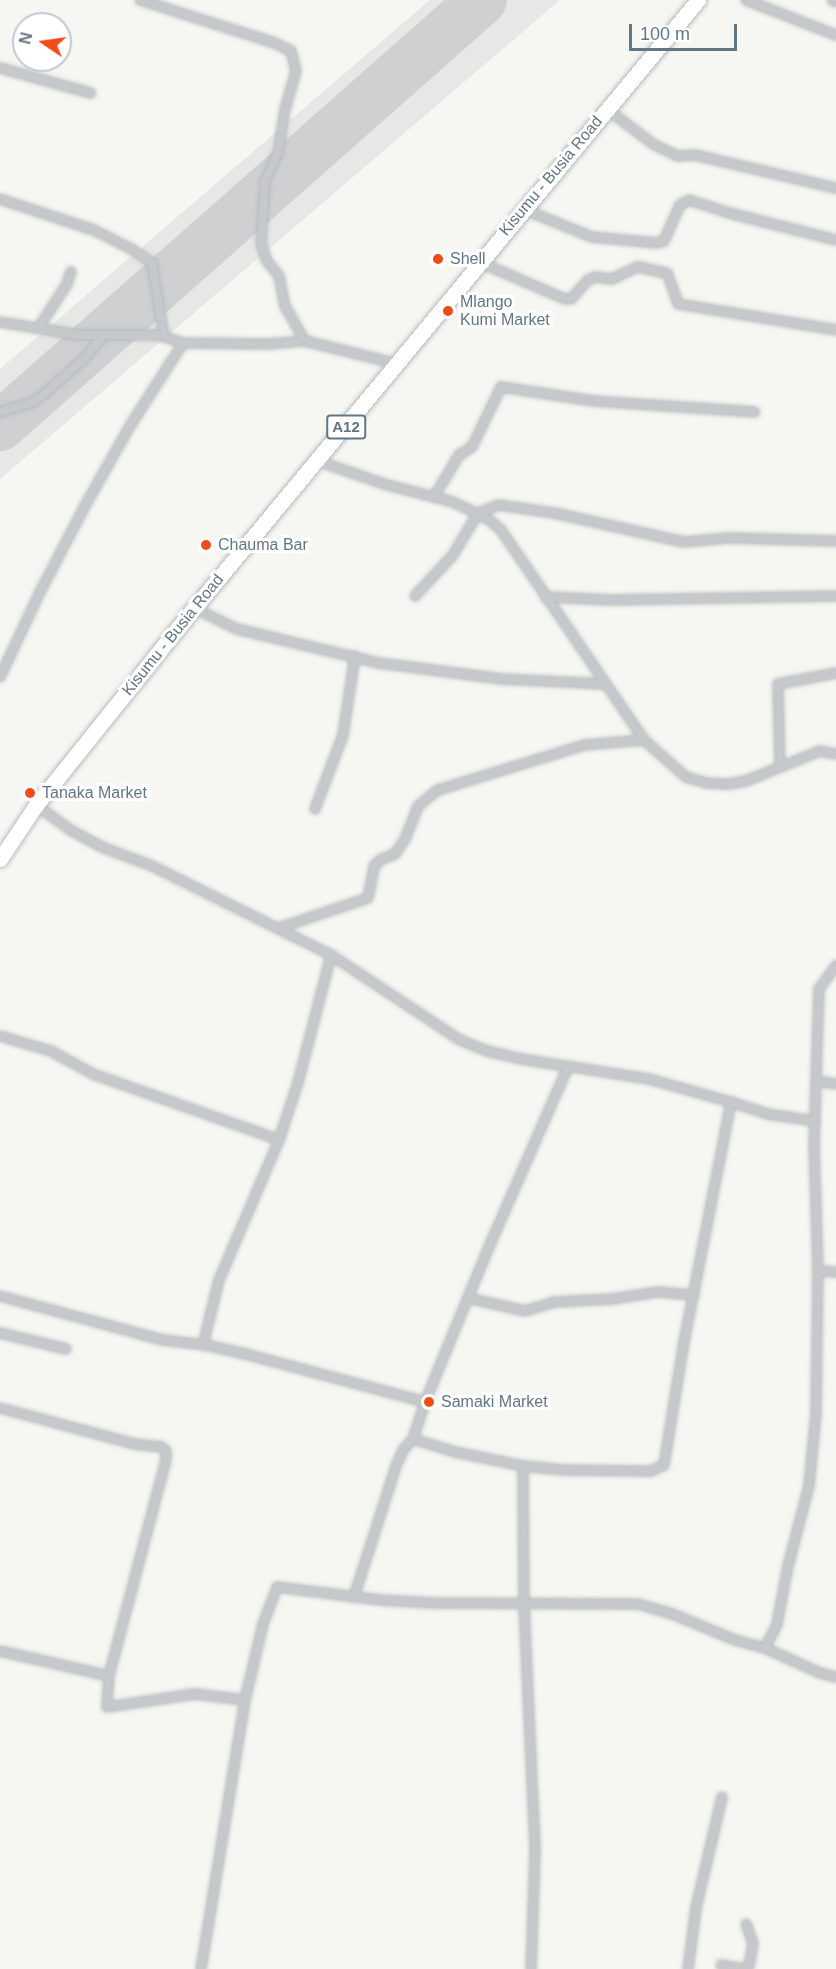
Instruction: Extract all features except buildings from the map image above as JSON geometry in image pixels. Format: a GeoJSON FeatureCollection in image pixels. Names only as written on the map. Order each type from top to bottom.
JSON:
{"type":"FeatureCollection","features":[{"type":"Feature","properties":{"kind":"highway","name":"Kisumu - Busia Road"},"geometry":{"type":"LineString","coordinates":[[0,858],[36,805],[194,608],[698,0]]}},
{"type":"Feature","properties":{"kind":"street"},"geometry":{"type":"LineString","coordinates":[[140,0],[274,43],[291,51],[296,71],[285,109],[278,153],[265,181],[261,244],[267,261],[279,276],[285,306],[305,341]]}},
{"type":"Feature","properties":{"kind":"street"},"geometry":{"type":"LineString","coordinates":[[746,0],[836,35]]}},
{"type":"Feature","properties":{"kind":"street"},"geometry":{"type":"LineString","coordinates":[[0,68],[91,93]]}},
{"type":"Feature","properties":{"kind":"street"},"geometry":{"type":"LineString","coordinates":[[607,109],[653,144],[678,156],[695,155],[836,188]]}},
{"type":"Feature","properties":{"kind":"street"},"geometry":{"type":"LineString","coordinates":[[0,199],[94,230],[133,250],[152,263],[164,337]]}},
{"type":"Feature","properties":{"kind":"street"},"geometry":{"type":"LineString","coordinates":[[523,209],[592,237],[657,243],[664,241],[680,205],[690,200],[729,213],[836,240]]}},
{"type":"Feature","properties":{"kind":"street"},"geometry":{"type":"LineString","coordinates":[[479,262],[565,300],[571,299],[588,279],[596,277],[612,279],[638,267],[667,273],[678,304],[836,330]]}},
{"type":"Feature","properties":{"kind":"street"},"geometry":{"type":"LineString","coordinates":[[39,327],[67,284],[71,272]]}},
{"type":"Feature","properties":{"kind":"street"},"geometry":{"type":"LineString","coordinates":[[0,322],[79,334],[159,334],[183,343],[269,344],[305,341],[397,364]]}},
{"type":"Feature","properties":{"kind":"street"},"geometry":{"type":"LineString","coordinates":[[0,412],[32,403],[44,394],[84,359],[104,334]]}},
{"type":"Feature","properties":{"kind":"street"},"geometry":{"type":"LineString","coordinates":[[0,677],[41,590],[86,504],[130,426],[183,343]]}},
{"type":"Feature","properties":{"kind":"street"},"geometry":{"type":"LineString","coordinates":[[434,497],[459,455],[472,447],[501,387],[594,401],[755,412]]}},
{"type":"Feature","properties":{"kind":"street"},"geometry":{"type":"LineString","coordinates":[[318,461],[384,484],[453,502],[478,513],[501,530],[644,740],[686,777],[707,783],[746,782],[820,751],[836,754]]}},
{"type":"Feature","properties":{"kind":"street"},"geometry":{"type":"LineString","coordinates":[[415,596],[453,555],[478,513],[499,505],[554,513],[684,542],[729,538],[836,541]]}},
{"type":"Feature","properties":{"kind":"street"},"geometry":{"type":"LineString","coordinates":[[545,597],[613,600],[836,596]]}},
{"type":"Feature","properties":{"kind":"street"},"geometry":{"type":"LineString","coordinates":[[194,608],[237,629],[253,634],[379,663],[458,675],[604,684]]}},
{"type":"Feature","properties":{"kind":"street"},"geometry":{"type":"LineString","coordinates":[[315,809],[343,735],[355,656]]}},
{"type":"Feature","properties":{"kind":"street"},"geometry":{"type":"LineString","coordinates":[[780,767],[776,694],[778,684],[836,673]]}},
{"type":"Feature","properties":{"kind":"street"},"geometry":{"type":"LineString","coordinates":[[279,928],[368,898],[374,866],[380,860],[395,854],[405,839],[418,806],[438,790],[584,745],[644,740]]}},
{"type":"Feature","properties":{"kind":"street"},"geometry":{"type":"LineString","coordinates":[[36,805],[72,831],[104,848],[150,865],[331,955],[460,1040],[487,1051],[568,1067],[649,1079],[767,1114],[815,1121]]}},
{"type":"Feature","properties":{"kind":"street"},"geometry":{"type":"LineString","coordinates":[[203,1345],[219,1280],[279,1140],[299,1079],[331,955]]}},
{"type":"Feature","properties":{"kind":"street"},"geometry":{"type":"LineString","coordinates":[[765,1648],[777,1624],[788,1566],[809,1486],[816,1413],[818,1270],[815,1121],[819,988],[836,966]]}},
{"type":"Feature","properties":{"kind":"street"},"geometry":{"type":"LineString","coordinates":[[0,1036],[51,1051],[93,1074],[279,1140]]}},
{"type":"Feature","properties":{"kind":"street"},"geometry":{"type":"LineString","coordinates":[[354,1597],[396,1466],[403,1450],[413,1439],[425,1402],[468,1298],[568,1067]]}},
{"type":"Feature","properties":{"kind":"street"},"geometry":{"type":"LineString","coordinates":[[817,1081],[836,1083]]}},
{"type":"Feature","properties":{"kind":"street"},"geometry":{"type":"LineString","coordinates":[[413,1439],[455,1452],[523,1466],[564,1470],[651,1471],[664,1465],[731,1102]]}},
{"type":"Feature","properties":{"kind":"street"},"geometry":{"type":"LineString","coordinates":[[818,1270],[836,1272]]}},
{"type":"Feature","properties":{"kind":"street"},"geometry":{"type":"LineString","coordinates":[[468,1298],[525,1311],[554,1302],[612,1299],[658,1292],[694,1295]]}},
{"type":"Feature","properties":{"kind":"street"},"geometry":{"type":"LineString","coordinates":[[0,1296],[163,1340],[203,1345],[245,1354],[425,1402]]}},
{"type":"Feature","properties":{"kind":"street"},"geometry":{"type":"LineString","coordinates":[[0,1333],[66,1349]]}},
{"type":"Feature","properties":{"kind":"street"},"geometry":{"type":"LineString","coordinates":[[0,1408],[134,1444],[162,1447],[166,1451],[156,1503],[109,1676],[107,1707],[195,1694],[245,1700]]}},
{"type":"Feature","properties":{"kind":"street"},"geometry":{"type":"LineString","coordinates":[[523,1466],[524,1605],[535,1851],[531,1969]]}},
{"type":"Feature","properties":{"kind":"street"},"geometry":{"type":"LineString","coordinates":[[201,1969],[245,1700],[263,1624],[277,1587],[354,1597],[524,1605],[621,1602],[638,1604],[670,1613],[735,1640],[765,1648],[820,1673],[836,1677]]}},
{"type":"Feature","properties":{"kind":"street"},"geometry":{"type":"LineString","coordinates":[[0,1651],[109,1676]]}},
{"type":"Feature","properties":{"kind":"street"},"geometry":{"type":"LineString","coordinates":[[688,1969],[696,1908],[722,1797]]}},
{"type":"Feature","properties":{"kind":"street"},"geometry":{"type":"LineString","coordinates":[[721,1965],[745,1969],[749,1965],[753,1943],[746,1924]]}},
{"type":"Feature","properties":{"kind":"shaded area"},"geometry":{"type":"Polygon","coordinates":[[[430,0],[560,0],[0,479],[0,369],[430,0]]]}},
{"type":"Feature","properties":{"kind":"runway"},"geometry":{"type":"LineString","coordinates":[[0,426],[482,0]]}},
{"type":"Feature","properties":{"kind":"place","name":"Shell"},"geometry":{"type":"Point","coordinates":[438,259]}},
{"type":"Feature","properties":{"kind":"place","name":"Mlango Kumi Market"},"geometry":{"type":"Point","coordinates":[448,311]}},
{"type":"Feature","properties":{"kind":"place","name":"Chauma Bar"},"geometry":{"type":"Point","coordinates":[206,545]}},
{"type":"Feature","properties":{"kind":"place","name":"Tanaka Market"},"geometry":{"type":"Point","coordinates":[30,793]}},
{"type":"Feature","properties":{"kind":"place","name":"Samaki Market"},"geometry":{"type":"Point","coordinates":[429,1402]}}]}
